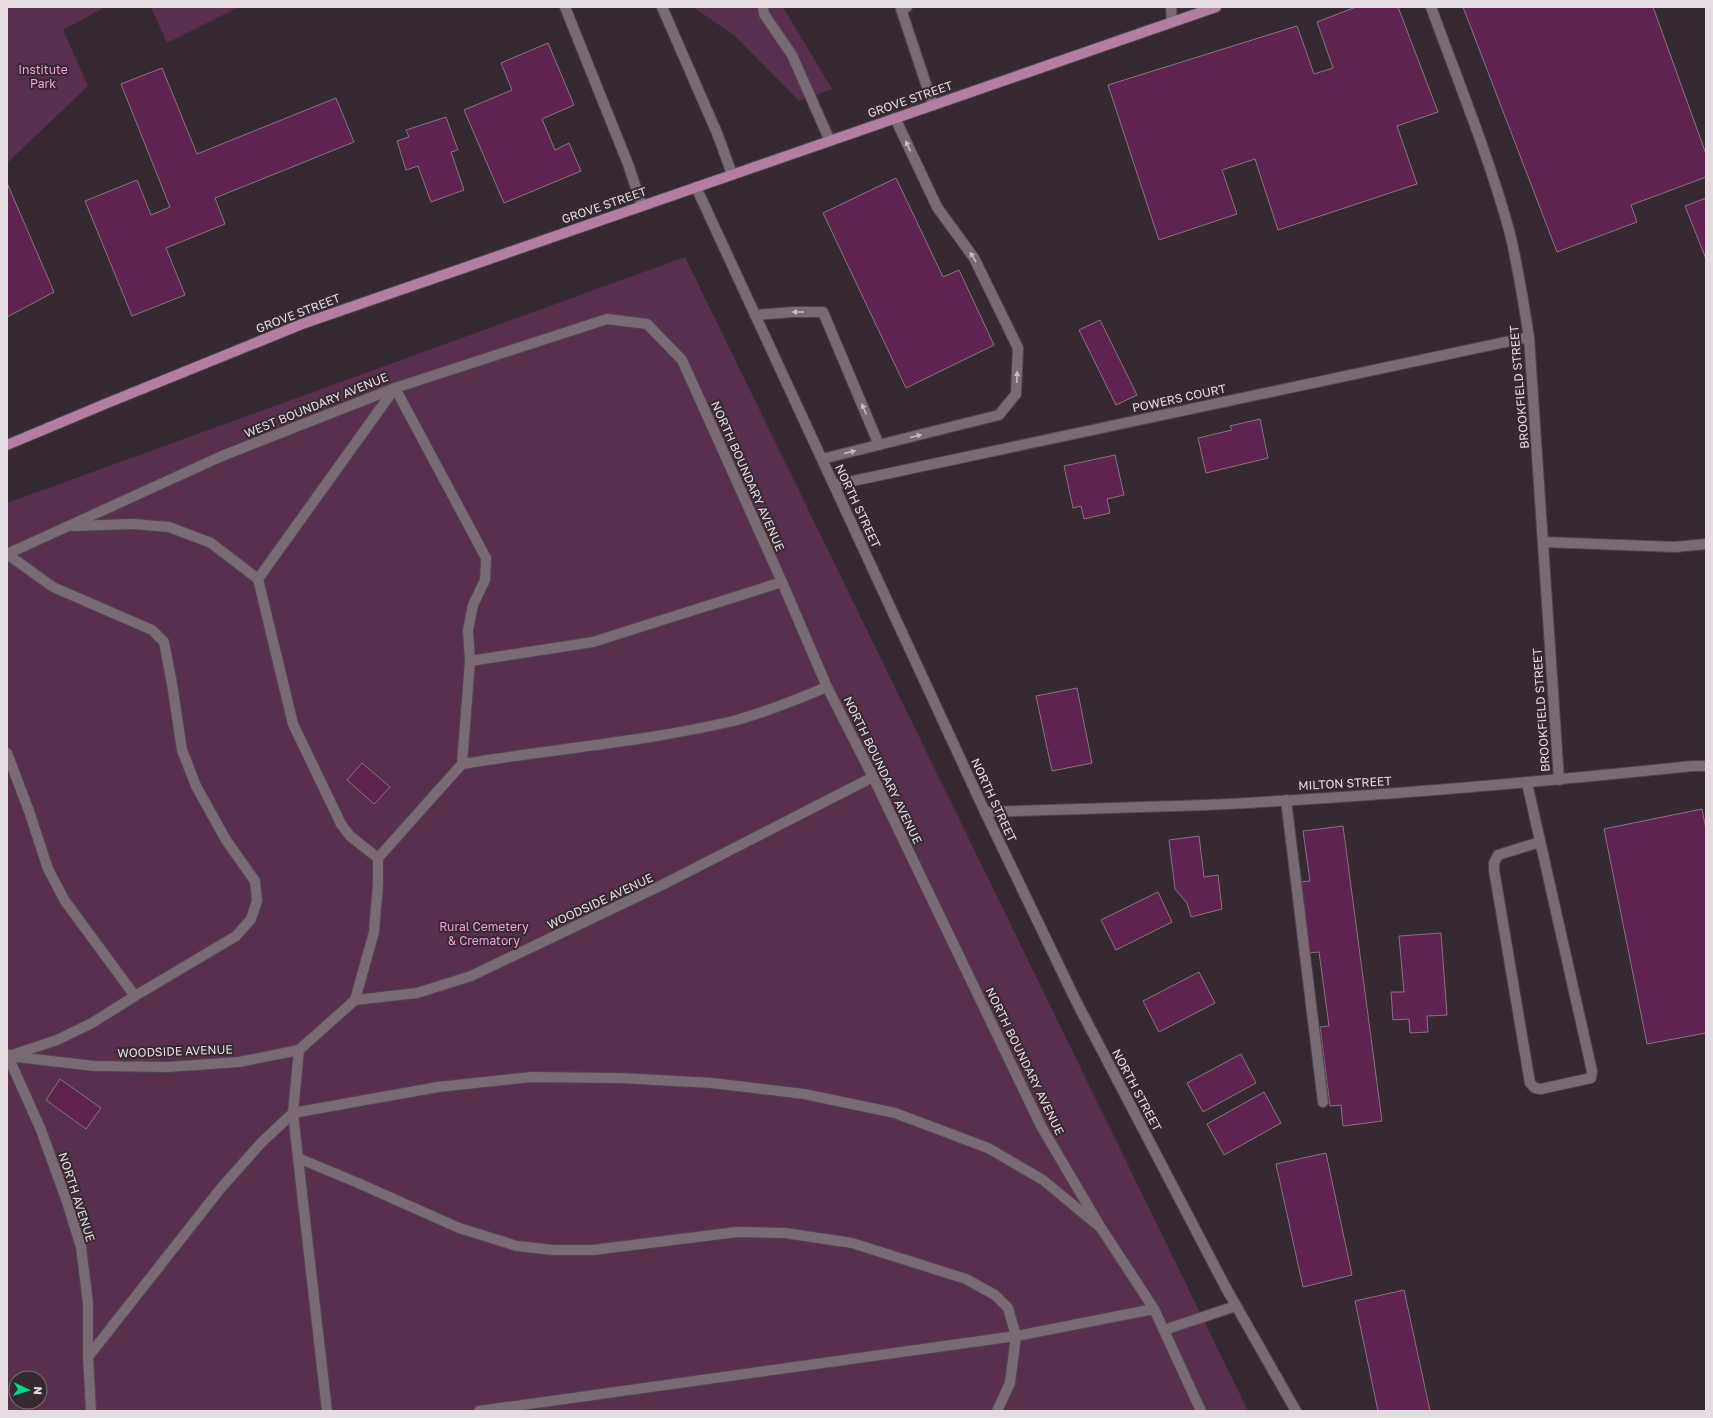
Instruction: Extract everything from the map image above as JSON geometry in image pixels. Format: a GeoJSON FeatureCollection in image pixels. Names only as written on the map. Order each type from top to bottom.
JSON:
{"type":"FeatureCollection","features":[{"type":"Feature","properties":{"kind":"main road","name":"GROVE STREET"},"geometry":{"type":"LineString","coordinates":[[7,445],[302,324],[1216,7]]}},
{"type":"Feature","properties":{"kind":"street"},"geometry":{"type":"LineString","coordinates":[[565,7],[628,164],[642,206]]}},
{"type":"Feature","properties":{"kind":"street"},"geometry":{"type":"LineString","coordinates":[[662,7],[717,133],[732,174]]}},
{"type":"Feature","properties":{"kind":"street"},"geometry":{"type":"LineString","coordinates":[[763,7],[764,14],[792,55],[830,140]]}},
{"type":"Feature","properties":{"kind":"street"},"geometry":{"type":"LineString","coordinates":[[1171,7],[1172,22]]}},
{"type":"Feature","properties":{"kind":"street","name":"BROOKFIELD STREET"},"geometry":{"type":"LineString","coordinates":[[1431,7],[1478,131],[1509,231],[1529,337],[1559,780]]}},
{"type":"Feature","properties":{"kind":"street"},"geometry":{"type":"LineString","coordinates":[[901,8],[933,105]]}},
{"type":"Feature","properties":{"kind":"street"},"geometry":{"type":"LineString","coordinates":[[822,459],[1000,415],[1016,394],[1018,348],[974,258],[937,207],[895,118]]}},
{"type":"Feature","properties":{"kind":"street","name":"NORTH STREET"},"geometry":{"type":"LineString","coordinates":[[696,187],[985,812],[1076,1002],[1236,1306],[1296,1411]]}},
{"type":"Feature","properties":{"kind":"street"},"geometry":{"type":"LineString","coordinates":[[756,315],[793,312],[823,312],[879,445]]}},
{"type":"Feature","properties":{"kind":"street","name":"WEST BOUNDARY AVENUE"},"geometry":{"type":"LineString","coordinates":[[7,554],[222,456],[395,388],[607,319],[647,324]]}},
{"type":"Feature","properties":{"kind":"street","name":"NORTH BOUNDARY AVENUE"},"geometry":{"type":"LineString","coordinates":[[647,324],[682,360],[782,582],[827,687],[873,777],[1041,1126],[1101,1228]]}},
{"type":"Feature","properties":{"kind":"street","name":"POWERS COURT"},"geometry":{"type":"LineString","coordinates":[[834,485],[1529,337]]}},
{"type":"Feature","properties":{"kind":"street"},"geometry":{"type":"LineString","coordinates":[[258,579],[395,388],[486,558],[485,580],[473,605],[468,630],[470,661],[462,764],[378,858],[378,884],[374,932],[355,1000],[299,1050],[294,1113],[327,1411]]}},
{"type":"Feature","properties":{"kind":"street"},"geometry":{"type":"LineString","coordinates":[[70,526],[133,524],[169,527],[211,543],[258,579],[293,724],[341,824],[350,836],[378,858]]}},
{"type":"Feature","properties":{"kind":"street"},"geometry":{"type":"LineString","coordinates":[[1543,542],[1675,547],[1706,544]]}},
{"type":"Feature","properties":{"kind":"street"},"geometry":{"type":"LineString","coordinates":[[7,554],[53,587],[152,630],[164,642],[182,750],[196,786],[226,840],[255,881],[257,901],[251,919],[236,936],[92,1023],[57,1040],[8,1055]]}},
{"type":"Feature","properties":{"kind":"street"},"geometry":{"type":"LineString","coordinates":[[470,661],[593,642],[782,582]]}},
{"type":"Feature","properties":{"kind":"street"},"geometry":{"type":"LineString","coordinates":[[462,764],[528,753],[642,739],[734,720],[792,701],[827,687]]}},
{"type":"Feature","properties":{"kind":"street"},"geometry":{"type":"LineString","coordinates":[[7,753],[29,811],[48,869],[64,901],[135,996]]}},
{"type":"Feature","properties":{"kind":"street","name":"MILTON STREET"},"geometry":{"type":"LineString","coordinates":[[985,812],[1206,805],[1414,792],[1559,780],[1692,766],[1706,766]]}},
{"type":"Feature","properties":{"kind":"street","name":"WOODSIDE AVENUE"},"geometry":{"type":"LineString","coordinates":[[355,1000],[417,993],[471,976],[664,884],[873,777]]}},
{"type":"Feature","properties":{"kind":"street"},"geometry":{"type":"LineString","coordinates":[[1527,782],[1592,1071],[1591,1078],[1541,1089],[1535,1088],[1530,1083],[1494,870],[1494,863],[1498,855],[1540,842]]}},
{"type":"Feature","properties":{"kind":"street"},"geometry":{"type":"LineString","coordinates":[[1286,800],[1323,1102]]}},
{"type":"Feature","properties":{"kind":"street","name":"WOODSIDE AVENUE"},"geometry":{"type":"LineString","coordinates":[[8,1055],[94,1066],[168,1067],[239,1062],[299,1050]]}},
{"type":"Feature","properties":{"kind":"street","name":"NORTH AVENUE"},"geometry":{"type":"LineString","coordinates":[[8,1055],[43,1138],[67,1202],[81,1247],[88,1303],[88,1357],[91,1411]]}},
{"type":"Feature","properties":{"kind":"street"},"geometry":{"type":"LineString","coordinates":[[88,1357],[222,1188],[262,1142],[294,1113],[438,1087],[531,1077],[620,1078],[712,1083],[804,1094],[895,1113],[988,1148],[1044,1180],[1101,1228],[1154,1310],[1201,1411]]}},
{"type":"Feature","properties":{"kind":"street"},"geometry":{"type":"LineString","coordinates":[[298,1158],[458,1228],[517,1246],[553,1250],[593,1250],[737,1232],[785,1233],[852,1243],[966,1279],[995,1295],[1008,1308],[1016,1336],[1010,1383],[997,1411]]}},
{"type":"Feature","properties":{"kind":"street"},"geometry":{"type":"LineString","coordinates":[[1164,1330],[1236,1306]]}},
{"type":"Feature","properties":{"kind":"street"},"geometry":{"type":"LineString","coordinates":[[479,1411],[1016,1336],[1154,1310]]}},
{"type":"Feature","properties":{"kind":"green space","name":"Institute Park"},"geometry":{"type":"Polygon","coordinates":[[[7,7],[105,7],[63,30],[88,86],[7,163],[7,7]]]}},
{"type":"Feature","properties":{"kind":"green space"},"geometry":{"type":"Polygon","coordinates":[[[151,7],[239,7],[167,43],[151,7]]]}},
{"type":"Feature","properties":{"kind":"green space"},"geometry":{"type":"Polygon","coordinates":[[[693,7],[783,7],[832,89],[799,101],[735,36],[693,7]]]}},
{"type":"Feature","properties":{"kind":"green space","name":"Rural Cemetery & Crematory"},"geometry":{"type":"Polygon","coordinates":[[[685,257],[1248,1411],[7,1411],[7,503],[685,257]]]}},
{"type":"Feature","properties":{"kind":"building"},"geometry":{"type":"Polygon","coordinates":[[[1356,7],[1398,7],[1438,112],[1397,126],[1417,184],[1278,230],[1255,159],[1222,170],[1237,214],[1159,240],[1108,85],[1297,26],[1314,74],[1333,68],[1317,22],[1356,7]]]}},
{"type":"Feature","properties":{"kind":"building"},"geometry":{"type":"Polygon","coordinates":[[[1463,7],[1653,7],[1706,154],[1706,177],[1631,205],[1637,222],[1557,252],[1463,7]]]}},
{"type":"Feature","properties":{"kind":"building"},"geometry":{"type":"Polygon","coordinates":[[[548,43],[574,105],[542,119],[555,150],[569,143],[581,171],[504,203],[464,110],[512,90],[501,63],[548,43]]]}},
{"type":"Feature","properties":{"kind":"building"},"geometry":{"type":"Polygon","coordinates":[[[162,68],[197,154],[336,98],[354,142],[215,198],[225,224],[166,248],[185,295],[132,316],[85,201],[137,180],[151,215],[170,207],[121,84],[162,68]]]}},
{"type":"Feature","properties":{"kind":"building"},"geometry":{"type":"Polygon","coordinates":[[[446,117],[458,150],[451,152],[464,190],[431,202],[418,166],[406,170],[397,141],[409,137],[406,130],[446,117]]]}},
{"type":"Feature","properties":{"kind":"building"},"geometry":{"type":"Polygon","coordinates":[[[896,178],[943,277],[959,270],[994,345],[906,388],[823,213],[896,178]]]}},
{"type":"Feature","properties":{"kind":"building"},"geometry":{"type":"Polygon","coordinates":[[[7,183],[54,292],[7,317],[7,183]]]}},
{"type":"Feature","properties":{"kind":"building"},"geometry":{"type":"Polygon","coordinates":[[[1706,198],[1706,259],[1685,206],[1706,198]]]}},
{"type":"Feature","properties":{"kind":"building"},"geometry":{"type":"Polygon","coordinates":[[[1100,320],[1137,395],[1116,405],[1079,330],[1100,320]]]}},
{"type":"Feature","properties":{"kind":"building"},"geometry":{"type":"Polygon","coordinates":[[[1260,419],[1268,458],[1206,473],[1198,438],[1232,430],[1230,426],[1260,419]]]}},
{"type":"Feature","properties":{"kind":"building"},"geometry":{"type":"Polygon","coordinates":[[[1115,455],[1124,495],[1107,499],[1110,513],[1084,519],[1081,506],[1073,508],[1064,466],[1115,455]]]}},
{"type":"Feature","properties":{"kind":"building"},"geometry":{"type":"Polygon","coordinates":[[[1077,688],[1092,763],[1052,771],[1036,696],[1077,688]]]}},
{"type":"Feature","properties":{"kind":"building"},"geometry":{"type":"Polygon","coordinates":[[[362,763],[390,787],[374,804],[347,780],[362,763]]]}},
{"type":"Feature","properties":{"kind":"building"},"geometry":{"type":"Polygon","coordinates":[[[1702,809],[1706,829],[1706,1033],[1647,1044],[1604,829],[1702,809]]]}},
{"type":"Feature","properties":{"kind":"building"},"geometry":{"type":"Polygon","coordinates":[[[1343,826],[1382,1121],[1343,1126],[1341,1105],[1330,1106],[1320,1027],[1329,1026],[1319,952],[1308,953],[1299,882],[1310,881],[1303,831],[1343,826]]]}},
{"type":"Feature","properties":{"kind":"building"},"geometry":{"type":"Polygon","coordinates":[[[1199,836],[1204,877],[1218,875],[1222,909],[1191,917],[1187,903],[1175,889],[1169,840],[1199,836]]]}},
{"type":"Feature","properties":{"kind":"building"},"geometry":{"type":"Polygon","coordinates":[[[1158,892],[1172,922],[1116,950],[1101,920],[1158,892]]]}},
{"type":"Feature","properties":{"kind":"building"},"geometry":{"type":"Polygon","coordinates":[[[1441,933],[1447,1015],[1427,1016],[1428,1032],[1410,1033],[1409,1019],[1393,1020],[1391,992],[1404,992],[1399,936],[1441,933]]]}},
{"type":"Feature","properties":{"kind":"building"},"geometry":{"type":"Polygon","coordinates":[[[1199,972],[1215,1003],[1159,1032],[1143,1001],[1199,972]]]}},
{"type":"Feature","properties":{"kind":"building"},"geometry":{"type":"Polygon","coordinates":[[[1241,1054],[1256,1083],[1203,1112],[1187,1083],[1241,1054]]]}},
{"type":"Feature","properties":{"kind":"building"},"geometry":{"type":"Polygon","coordinates":[[[60,1079],[101,1108],[86,1129],[46,1100],[60,1079]]]}},
{"type":"Feature","properties":{"kind":"building"},"geometry":{"type":"Polygon","coordinates":[[[1264,1092],[1281,1123],[1224,1155],[1207,1124],[1264,1092]]]}},
{"type":"Feature","properties":{"kind":"building"},"geometry":{"type":"Polygon","coordinates":[[[1326,1153],[1352,1275],[1303,1287],[1276,1164],[1326,1153]]]}},
{"type":"Feature","properties":{"kind":"building"},"geometry":{"type":"Polygon","coordinates":[[[1404,1290],[1430,1411],[1378,1411],[1355,1301],[1404,1290]]]}}]}
